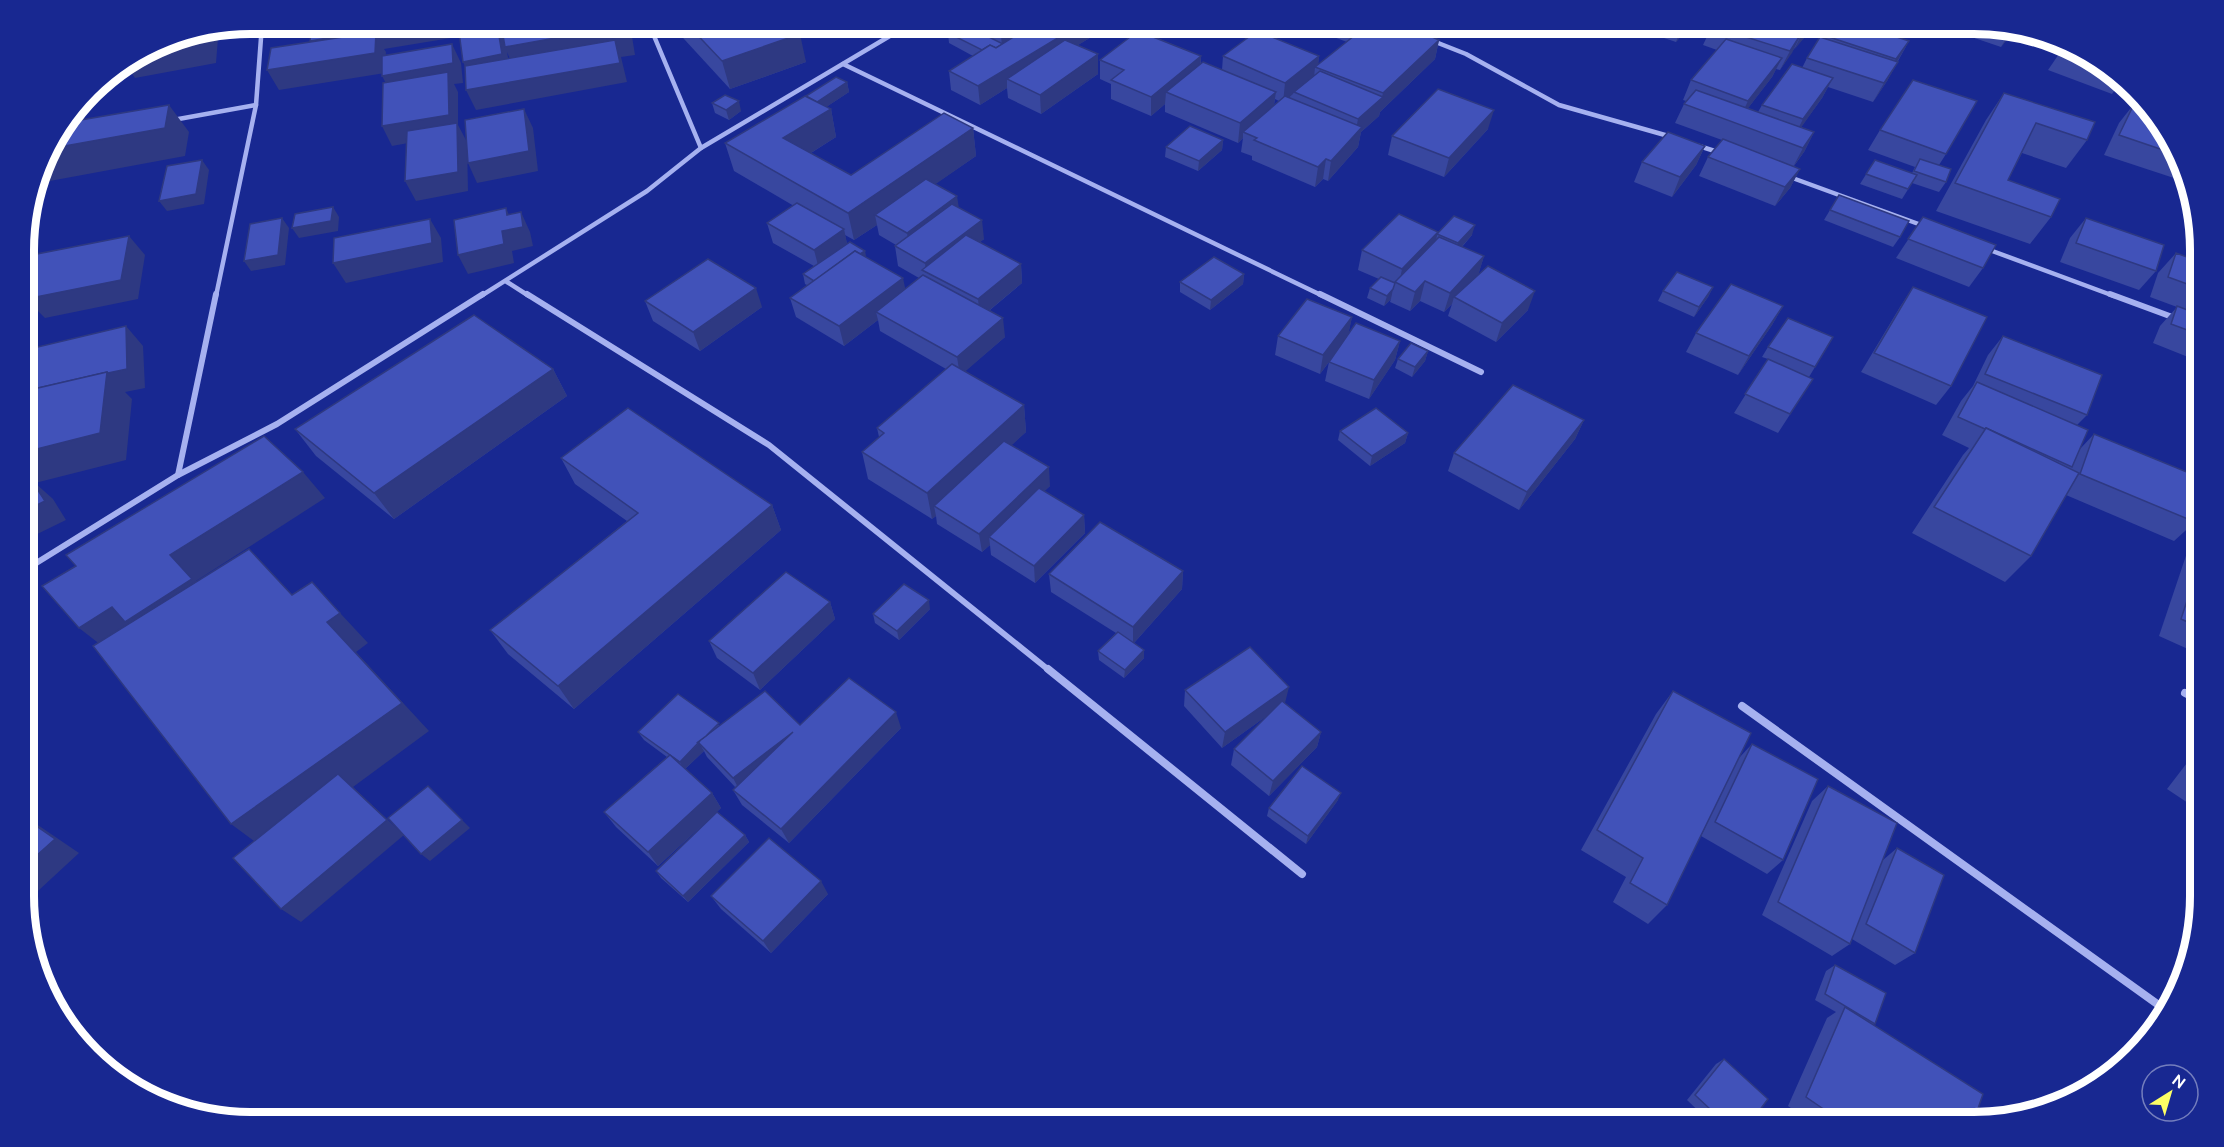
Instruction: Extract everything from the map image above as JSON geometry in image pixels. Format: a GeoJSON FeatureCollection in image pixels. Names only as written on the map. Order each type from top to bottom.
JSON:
{"type":"FeatureCollection","features":[{"type":"Feature","properties":{"kind":"street"},"geometry":{"type":"LineString","coordinates":[[178,475],[255,105],[260,34]]}},
{"type":"Feature","properties":{"kind":"street"},"geometry":{"type":"LineString","coordinates":[[654,34],[702,148]]}},
{"type":"Feature","properties":{"kind":"street"},"geometry":{"type":"LineString","coordinates":[[34,564],[178,475],[277,424],[507,282],[647,191],[702,148],[893,34]]}},
{"type":"Feature","properties":{"kind":"street"},"geometry":{"type":"LineString","coordinates":[[1427,39],[1466,54],[1559,105],[1678,139]]}},
{"type":"Feature","properties":{"kind":"street"},"geometry":{"type":"LineString","coordinates":[[843,64],[1481,372]]}},
{"type":"Feature","properties":{"kind":"street"},"geometry":{"type":"LineString","coordinates":[[161,122],[255,105]]}},
{"type":"Feature","properties":{"kind":"street"},"geometry":{"type":"LineString","coordinates":[[1689,142],[1732,157]]}},
{"type":"Feature","properties":{"kind":"street"},"geometry":{"type":"LineString","coordinates":[[1785,175],[1928,227]]}},
{"type":"Feature","properties":{"kind":"street"},"geometry":{"type":"LineString","coordinates":[[1985,248],[2187,322]]}},
{"type":"Feature","properties":{"kind":"street"},"geometry":{"type":"LineString","coordinates":[[507,282],[769,445],[1302,874]]}},
{"type":"Feature","properties":{"kind":"street"},"geometry":{"type":"LineString","coordinates":[[2185,693],[2190,696]]}},
{"type":"Feature","properties":{"kind":"street"},"geometry":{"type":"LineString","coordinates":[[1742,706],[2160,1006]]}},
{"type":"Feature","properties":{"kind":"building"},"geometry":{"type":"Polygon","coordinates":[[[311,34],[351,34],[310,41],[311,34]]]}},
{"type":"Feature","properties":{"kind":"building"},"geometry":{"type":"Polygon","coordinates":[[[376,34],[375,53],[267,70],[271,48],[376,34]]]}},
{"type":"Feature","properties":{"kind":"building"},"geometry":{"type":"Polygon","coordinates":[[[459,34],[499,34],[502,54],[463,62],[459,34]]]}},
{"type":"Feature","properties":{"kind":"building"},"geometry":{"type":"Polygon","coordinates":[[[503,34],[578,34],[505,47],[503,34]]]}},
{"type":"Feature","properties":{"kind":"building"},"geometry":{"type":"Polygon","coordinates":[[[606,34],[628,34],[628,35],[607,39],[606,34]]]}},
{"type":"Feature","properties":{"kind":"building"},"geometry":{"type":"Polygon","coordinates":[[[696,34],[800,34],[722,61],[696,34]]]}},
{"type":"Feature","properties":{"kind":"building"},"geometry":{"type":"Polygon","coordinates":[[[950,34],[983,34],[1003,44],[996,48],[990,45],[982,50],[950,34]]]}},
{"type":"Feature","properties":{"kind":"building"},"geometry":{"type":"Polygon","coordinates":[[[1018,34],[1064,34],[978,86],[949,71],[990,45],[996,48],[1018,34]]]}},
{"type":"Feature","properties":{"kind":"building"},"geometry":{"type":"Polygon","coordinates":[[[1134,34],[1146,34],[1201,56],[1151,97],[1111,80],[1124,70],[1100,60],[1134,34]]]}},
{"type":"Feature","properties":{"kind":"building"},"geometry":{"type":"Polygon","coordinates":[[[1253,34],[1264,34],[1319,56],[1285,83],[1223,56],[1253,34]]]}},
{"type":"Feature","properties":{"kind":"building"},"geometry":{"type":"Polygon","coordinates":[[[1356,34],[1426,34],[1439,40],[1383,93],[1315,67],[1356,34]]]}},
{"type":"Feature","properties":{"kind":"building"},"geometry":{"type":"Polygon","coordinates":[[[1736,34],[1801,34],[1790,51],[1736,34]]]}},
{"type":"Feature","properties":{"kind":"building"},"geometry":{"type":"Polygon","coordinates":[[[1888,34],[1909,41],[1896,59],[1823,35],[1888,34]]]}},
{"type":"Feature","properties":{"kind":"building"},"geometry":{"type":"Polygon","coordinates":[[[1820,37],[1898,62],[1884,83],[1807,58],[1820,37]]]}},
{"type":"Feature","properties":{"kind":"building"},"geometry":{"type":"Polygon","coordinates":[[[1726,39],[1782,58],[1748,101],[1691,80],[1726,39]]]}},
{"type":"Feature","properties":{"kind":"building"},"geometry":{"type":"Polygon","coordinates":[[[204,40],[204,43],[176,48],[204,40]]]}},
{"type":"Feature","properties":{"kind":"building"},"geometry":{"type":"Polygon","coordinates":[[[615,40],[620,63],[466,90],[465,66],[615,40]]]}},
{"type":"Feature","properties":{"kind":"building"},"geometry":{"type":"Polygon","coordinates":[[[1065,40],[1098,54],[1040,95],[1007,79],[1065,40]]]}},
{"type":"Feature","properties":{"kind":"building"},"geometry":{"type":"Polygon","coordinates":[[[452,44],[453,63],[382,76],[382,56],[452,44]]]}},
{"type":"Feature","properties":{"kind":"building"},"geometry":{"type":"Polygon","coordinates":[[[1203,62],[1276,92],[1240,123],[1166,92],[1203,62]]]}},
{"type":"Feature","properties":{"kind":"building"},"geometry":{"type":"Polygon","coordinates":[[[1792,64],[1833,78],[1803,119],[1762,105],[1792,64]]]}},
{"type":"Feature","properties":{"kind":"building"},"geometry":{"type":"Polygon","coordinates":[[[1320,71],[1383,97],[1358,119],[1294,92],[1320,71]]]}},
{"type":"Feature","properties":{"kind":"building"},"geometry":{"type":"Polygon","coordinates":[[[448,72],[449,115],[382,126],[383,83],[448,72]]]}},
{"type":"Feature","properties":{"kind":"building"},"geometry":{"type":"Polygon","coordinates":[[[836,77],[847,82],[817,102],[806,96],[836,77]]]}},
{"type":"Feature","properties":{"kind":"building"},"geometry":{"type":"Polygon","coordinates":[[[1913,80],[1977,101],[1946,154],[1880,130],[1913,80]]]}},
{"type":"Feature","properties":{"kind":"building"},"geometry":{"type":"Polygon","coordinates":[[[1438,89],[1494,110],[1449,158],[1392,136],[1438,89]]]}},
{"type":"Feature","properties":{"kind":"building"},"geometry":{"type":"Polygon","coordinates":[[[1696,90],[1814,132],[1803,148],[1684,104],[1696,90]]]}},
{"type":"Feature","properties":{"kind":"building"},"geometry":{"type":"Polygon","coordinates":[[[2004,93],[2095,122],[2087,140],[2036,123],[2008,180],[2060,199],[2051,217],[1955,183],[2004,93]]]}},
{"type":"Feature","properties":{"kind":"building"},"geometry":{"type":"Polygon","coordinates":[[[725,95],[739,101],[726,110],[712,103],[725,95]]]}},
{"type":"Feature","properties":{"kind":"building"},"geometry":{"type":"Polygon","coordinates":[[[805,96],[831,109],[783,138],[851,175],[944,113],[973,128],[848,213],[725,143],[805,96]]]}},
{"type":"Feature","properties":{"kind":"building"},"geometry":{"type":"Polygon","coordinates":[[[1285,96],[1362,127],[1331,161],[1326,159],[1318,167],[1254,140],[1257,138],[1243,132],[1285,96]]]}},
{"type":"Feature","properties":{"kind":"building"},"geometry":{"type":"Polygon","coordinates":[[[169,105],[165,128],[61,147],[78,120],[169,105]]]}},
{"type":"Feature","properties":{"kind":"building"},"geometry":{"type":"Polygon","coordinates":[[[2133,105],[2153,130],[2165,151],[2119,135],[2133,105]]]}},
{"type":"Feature","properties":{"kind":"building"},"geometry":{"type":"Polygon","coordinates":[[[524,109],[529,151],[468,163],[465,120],[524,109]]]}},
{"type":"Feature","properties":{"kind":"building"},"geometry":{"type":"Polygon","coordinates":[[[457,123],[458,172],[405,181],[407,131],[457,123]]]}},
{"type":"Feature","properties":{"kind":"building"},"geometry":{"type":"Polygon","coordinates":[[[1190,126],[1223,140],[1199,161],[1166,147],[1190,126]]]}},
{"type":"Feature","properties":{"kind":"building"},"geometry":{"type":"Polygon","coordinates":[[[1668,132],[1705,146],[1680,177],[1642,162],[1668,132]]]}},
{"type":"Feature","properties":{"kind":"building"},"geometry":{"type":"Polygon","coordinates":[[[1723,139],[1800,169],[1785,187],[1708,157],[1723,139]]]}},
{"type":"Feature","properties":{"kind":"building"},"geometry":{"type":"Polygon","coordinates":[[[1920,159],[1951,169],[1946,182],[1914,171],[1920,159]]]}},
{"type":"Feature","properties":{"kind":"building"},"geometry":{"type":"Polygon","coordinates":[[[202,160],[196,194],[159,201],[167,166],[202,160]]]}},
{"type":"Feature","properties":{"kind":"building"},"geometry":{"type":"Polygon","coordinates":[[[1875,160],[1917,175],[1908,189],[1866,174],[1875,160]]]}},
{"type":"Feature","properties":{"kind":"building"},"geometry":{"type":"Polygon","coordinates":[[[926,179],[957,196],[907,233],[875,215],[926,179]]]}},
{"type":"Feature","properties":{"kind":"building"},"geometry":{"type":"Polygon","coordinates":[[[1839,195],[1909,221],[1900,237],[1830,210],[1839,195]]]}},
{"type":"Feature","properties":{"kind":"building"},"geometry":{"type":"Polygon","coordinates":[[[797,203],[844,229],[814,250],[767,223],[797,203]]]}},
{"type":"Feature","properties":{"kind":"building"},"geometry":{"type":"Polygon","coordinates":[[[952,204],[982,220],[925,263],[895,246],[952,204]]]}},
{"type":"Feature","properties":{"kind":"building"},"geometry":{"type":"Polygon","coordinates":[[[333,207],[331,221],[292,228],[295,214],[333,207]]]}},
{"type":"Feature","properties":{"kind":"building"},"geometry":{"type":"Polygon","coordinates":[[[506,208],[507,215],[521,212],[523,227],[502,231],[504,244],[458,255],[454,220],[506,208]]]}},
{"type":"Feature","properties":{"kind":"building"},"geometry":{"type":"Polygon","coordinates":[[[1399,214],[1438,232],[1402,269],[1362,250],[1399,214]]]}},
{"type":"Feature","properties":{"kind":"building"},"geometry":{"type":"Polygon","coordinates":[[[1454,216],[1475,225],[1458,243],[1437,234],[1454,216]]]}},
{"type":"Feature","properties":{"kind":"building"},"geometry":{"type":"Polygon","coordinates":[[[1923,217],[1996,245],[1983,268],[1908,239],[1923,217]]]}},
{"type":"Feature","properties":{"kind":"building"},"geometry":{"type":"Polygon","coordinates":[[[282,218],[278,255],[244,261],[250,224],[282,218]]]}},
{"type":"Feature","properties":{"kind":"building"},"geometry":{"type":"Polygon","coordinates":[[[2086,218],[2164,245],[2156,271],[2076,243],[2086,218]]]}},
{"type":"Feature","properties":{"kind":"building"},"geometry":{"type":"Polygon","coordinates":[[[430,219],[432,243],[333,263],[334,238],[430,219]]]}},
{"type":"Feature","properties":{"kind":"building"},"geometry":{"type":"Polygon","coordinates":[[[966,235],[1021,264],[978,299],[922,270],[966,235]]]}},
{"type":"Feature","properties":{"kind":"building"},"geometry":{"type":"Polygon","coordinates":[[[129,236],[121,280],[34,297],[34,266],[37,254],[129,236]]]}},
{"type":"Feature","properties":{"kind":"building"},"geometry":{"type":"Polygon","coordinates":[[[1439,237],[1484,256],[1450,293],[1425,281],[1415,292],[1395,282],[1439,237]]]}},
{"type":"Feature","properties":{"kind":"building"},"geometry":{"type":"Polygon","coordinates":[[[850,242],[865,251],[860,254],[855,251],[814,281],[803,274],[850,242]]]}},
{"type":"Feature","properties":{"kind":"building"},"geometry":{"type":"Polygon","coordinates":[[[855,251],[903,278],[839,326],[790,298],[855,251]]]}},
{"type":"Feature","properties":{"kind":"building"},"geometry":{"type":"Polygon","coordinates":[[[2176,253],[2190,258],[2190,285],[2168,277],[2176,253]]]}},
{"type":"Feature","properties":{"kind":"building"},"geometry":{"type":"Polygon","coordinates":[[[1214,257],[1244,274],[1211,300],[1180,282],[1214,257]]]}},
{"type":"Feature","properties":{"kind":"building"},"geometry":{"type":"Polygon","coordinates":[[[708,259],[756,288],[693,332],[645,301],[708,259]]]}},
{"type":"Feature","properties":{"kind":"building"},"geometry":{"type":"Polygon","coordinates":[[[1488,266],[1535,291],[1502,323],[1454,297],[1488,266]]]}},
{"type":"Feature","properties":{"kind":"building"},"geometry":{"type":"Polygon","coordinates":[[[1677,272],[1713,287],[1699,307],[1663,291],[1677,272]]]}},
{"type":"Feature","properties":{"kind":"building"},"geometry":{"type":"Polygon","coordinates":[[[923,275],[1003,318],[957,357],[876,312],[923,275]]]}},
{"type":"Feature","properties":{"kind":"building"},"geometry":{"type":"Polygon","coordinates":[[[1381,277],[1395,283],[1387,296],[1370,288],[1381,277]]]}},
{"type":"Feature","properties":{"kind":"building"},"geometry":{"type":"Polygon","coordinates":[[[1731,284],[1783,306],[1749,356],[1696,333],[1731,284]]]}},
{"type":"Feature","properties":{"kind":"building"},"geometry":{"type":"Polygon","coordinates":[[[1913,287],[1987,317],[1951,386],[1874,353],[1913,287]]]}},
{"type":"Feature","properties":{"kind":"building"},"geometry":{"type":"Polygon","coordinates":[[[1307,299],[1352,317],[1323,355],[1278,336],[1307,299]]]}},
{"type":"Feature","properties":{"kind":"building"},"geometry":{"type":"Polygon","coordinates":[[[2177,306],[2190,311],[2190,331],[2171,324],[2177,306]]]}},
{"type":"Feature","properties":{"kind":"building"},"geometry":{"type":"Polygon","coordinates":[[[474,315],[553,369],[374,493],[295,429],[474,315]]]}},
{"type":"Feature","properties":{"kind":"building"},"geometry":{"type":"Polygon","coordinates":[[[1788,318],[1833,337],[1815,367],[1768,347],[1788,318]]]}},
{"type":"Feature","properties":{"kind":"building"},"geometry":{"type":"Polygon","coordinates":[[[1356,323],[1400,341],[1374,380],[1329,362],[1356,323]]]}},
{"type":"Feature","properties":{"kind":"building"},"geometry":{"type":"Polygon","coordinates":[[[126,326],[127,369],[34,389],[34,348],[126,326]]]}},
{"type":"Feature","properties":{"kind":"building"},"geometry":{"type":"Polygon","coordinates":[[[2003,336],[2102,375],[2087,415],[1985,374],[2003,336]]]}},
{"type":"Feature","properties":{"kind":"building"},"geometry":{"type":"Polygon","coordinates":[[[1411,343],[1428,351],[1415,367],[1398,359],[1411,343]]]}},
{"type":"Feature","properties":{"kind":"building"},"geometry":{"type":"Polygon","coordinates":[[[1768,359],[1813,379],[1790,414],[1745,394],[1768,359]]]}},
{"type":"Feature","properties":{"kind":"building"},"geometry":{"type":"Polygon","coordinates":[[[952,364],[1024,405],[927,493],[862,452],[884,433],[877,428],[952,364]]]}},
{"type":"Feature","properties":{"kind":"building"},"geometry":{"type":"Polygon","coordinates":[[[107,372],[100,433],[34,450],[34,389],[107,372]]]}},
{"type":"Feature","properties":{"kind":"building"},"geometry":{"type":"Polygon","coordinates":[[[1977,382],[2088,430],[2072,467],[1958,417],[1977,382]]]}},
{"type":"Feature","properties":{"kind":"building"},"geometry":{"type":"Polygon","coordinates":[[[1513,385],[1584,420],[1527,492],[1454,453],[1513,385]]]}},
{"type":"Feature","properties":{"kind":"building"},"geometry":{"type":"Polygon","coordinates":[[[628,408],[772,505],[558,686],[490,630],[638,513],[561,458],[628,408]]]}},
{"type":"Feature","properties":{"kind":"building"},"geometry":{"type":"Polygon","coordinates":[[[1376,408],[1408,433],[1372,456],[1340,431],[1376,408]]]}},
{"type":"Feature","properties":{"kind":"building"},"geometry":{"type":"Polygon","coordinates":[[[1986,428],[2079,473],[2031,556],[1934,507],[1986,428]]]}},
{"type":"Feature","properties":{"kind":"building"},"geometry":{"type":"Polygon","coordinates":[[[2094,434],[2190,473],[2190,520],[2080,474],[2094,434]]]}},
{"type":"Feature","properties":{"kind":"building"},"geometry":{"type":"Polygon","coordinates":[[[264,436],[303,472],[170,555],[192,579],[125,622],[112,607],[79,628],[42,586],[76,566],[66,555],[264,436]]]}},
{"type":"Feature","properties":{"kind":"building"},"geometry":{"type":"Polygon","coordinates":[[[1004,441],[1049,467],[979,534],[934,506],[1004,441]]]}},
{"type":"Feature","properties":{"kind":"building"},"geometry":{"type":"Polygon","coordinates":[[[34,484],[45,501],[34,506],[34,484]]]}},
{"type":"Feature","properties":{"kind":"building"},"geometry":{"type":"Polygon","coordinates":[[[1039,488],[1084,515],[1034,566],[989,537],[1039,488]]]}},
{"type":"Feature","properties":{"kind":"building"},"geometry":{"type":"Polygon","coordinates":[[[1100,522],[1183,571],[1133,627],[1049,574],[1100,522]]]}},
{"type":"Feature","properties":{"kind":"building"},"geometry":{"type":"Polygon","coordinates":[[[249,549],[292,595],[312,582],[340,613],[327,622],[402,703],[231,824],[93,646],[249,549]]]}},
{"type":"Feature","properties":{"kind":"building"},"geometry":{"type":"Polygon","coordinates":[[[786,572],[830,602],[753,673],[709,641],[786,572]]]}},
{"type":"Feature","properties":{"kind":"building"},"geometry":{"type":"Polygon","coordinates":[[[904,584],[929,600],[897,631],[873,614],[904,584]]]}},
{"type":"Feature","properties":{"kind":"building"},"geometry":{"type":"Polygon","coordinates":[[[2190,592],[2190,623],[2181,619],[2190,592]]]}},
{"type":"Feature","properties":{"kind":"building"},"geometry":{"type":"Polygon","coordinates":[[[1118,632],[1144,650],[1125,670],[1098,651],[1118,632]]]}},
{"type":"Feature","properties":{"kind":"building"},"geometry":{"type":"Polygon","coordinates":[[[1250,647],[1289,687],[1225,732],[1185,690],[1250,647]]]}},
{"type":"Feature","properties":{"kind":"building"},"geometry":{"type":"Polygon","coordinates":[[[849,678],[896,712],[781,829],[733,790],[793,732],[733,778],[698,742],[765,691],[800,725],[849,678]]]}},
{"type":"Feature","properties":{"kind":"building"},"geometry":{"type":"Polygon","coordinates":[[[1673,691],[1751,733],[1667,905],[1630,883],[1643,858],[1597,830],[1673,691]]]}},
{"type":"Feature","properties":{"kind":"building"},"geometry":{"type":"Polygon","coordinates":[[[678,694],[719,723],[680,762],[638,732],[678,694]]]}},
{"type":"Feature","properties":{"kind":"building"},"geometry":{"type":"Polygon","coordinates":[[[1282,701],[1321,732],[1273,781],[1234,749],[1282,701]]]}},
{"type":"Feature","properties":{"kind":"building"},"geometry":{"type":"Polygon","coordinates":[[[1752,744],[1818,779],[1783,860],[1715,822],[1752,744]]]}},
{"type":"Feature","properties":{"kind":"building"},"geometry":{"type":"Polygon","coordinates":[[[670,755],[712,793],[648,852],[604,812],[670,755]]]}},
{"type":"Feature","properties":{"kind":"building"},"geometry":{"type":"Polygon","coordinates":[[[1302,766],[1341,793],[1308,836],[1269,808],[1302,766]]]}},
{"type":"Feature","properties":{"kind":"building"},"geometry":{"type":"Polygon","coordinates":[[[338,774],[387,820],[281,909],[233,858],[338,774]]]}},
{"type":"Feature","properties":{"kind":"building"},"geometry":{"type":"Polygon","coordinates":[[[428,786],[462,820],[421,854],[388,818],[428,786]]]}},
{"type":"Feature","properties":{"kind":"building"},"geometry":{"type":"Polygon","coordinates":[[[1828,786],[1897,823],[1850,944],[1778,902],[1828,786]]]}},
{"type":"Feature","properties":{"kind":"building"},"geometry":{"type":"Polygon","coordinates":[[[717,812],[745,835],[683,896],[656,871],[717,812]]]}},
{"type":"Feature","properties":{"kind":"building"},"geometry":{"type":"Polygon","coordinates":[[[34,825],[55,839],[34,858],[34,825]]]}},
{"type":"Feature","properties":{"kind":"building"},"geometry":{"type":"Polygon","coordinates":[[[769,838],[821,881],[763,941],[711,896],[769,838]]]}},
{"type":"Feature","properties":{"kind":"building"},"geometry":{"type":"Polygon","coordinates":[[[1897,848],[1944,875],[1915,953],[1866,924],[1897,848]]]}},
{"type":"Feature","properties":{"kind":"building"},"geometry":{"type":"Polygon","coordinates":[[[1835,965],[1886,993],[1875,1024],[1825,994],[1835,965]]]}},
{"type":"Feature","properties":{"kind":"building"},"geometry":{"type":"Polygon","coordinates":[[[1845,1007],[1983,1094],[1977,1112],[1828,1112],[1806,1097],[1845,1007]]]}},
{"type":"Feature","properties":{"kind":"building"},"geometry":{"type":"Polygon","coordinates":[[[1724,1059],[1768,1099],[1758,1112],[1713,1112],[1695,1095],[1724,1059]]]}}]}
